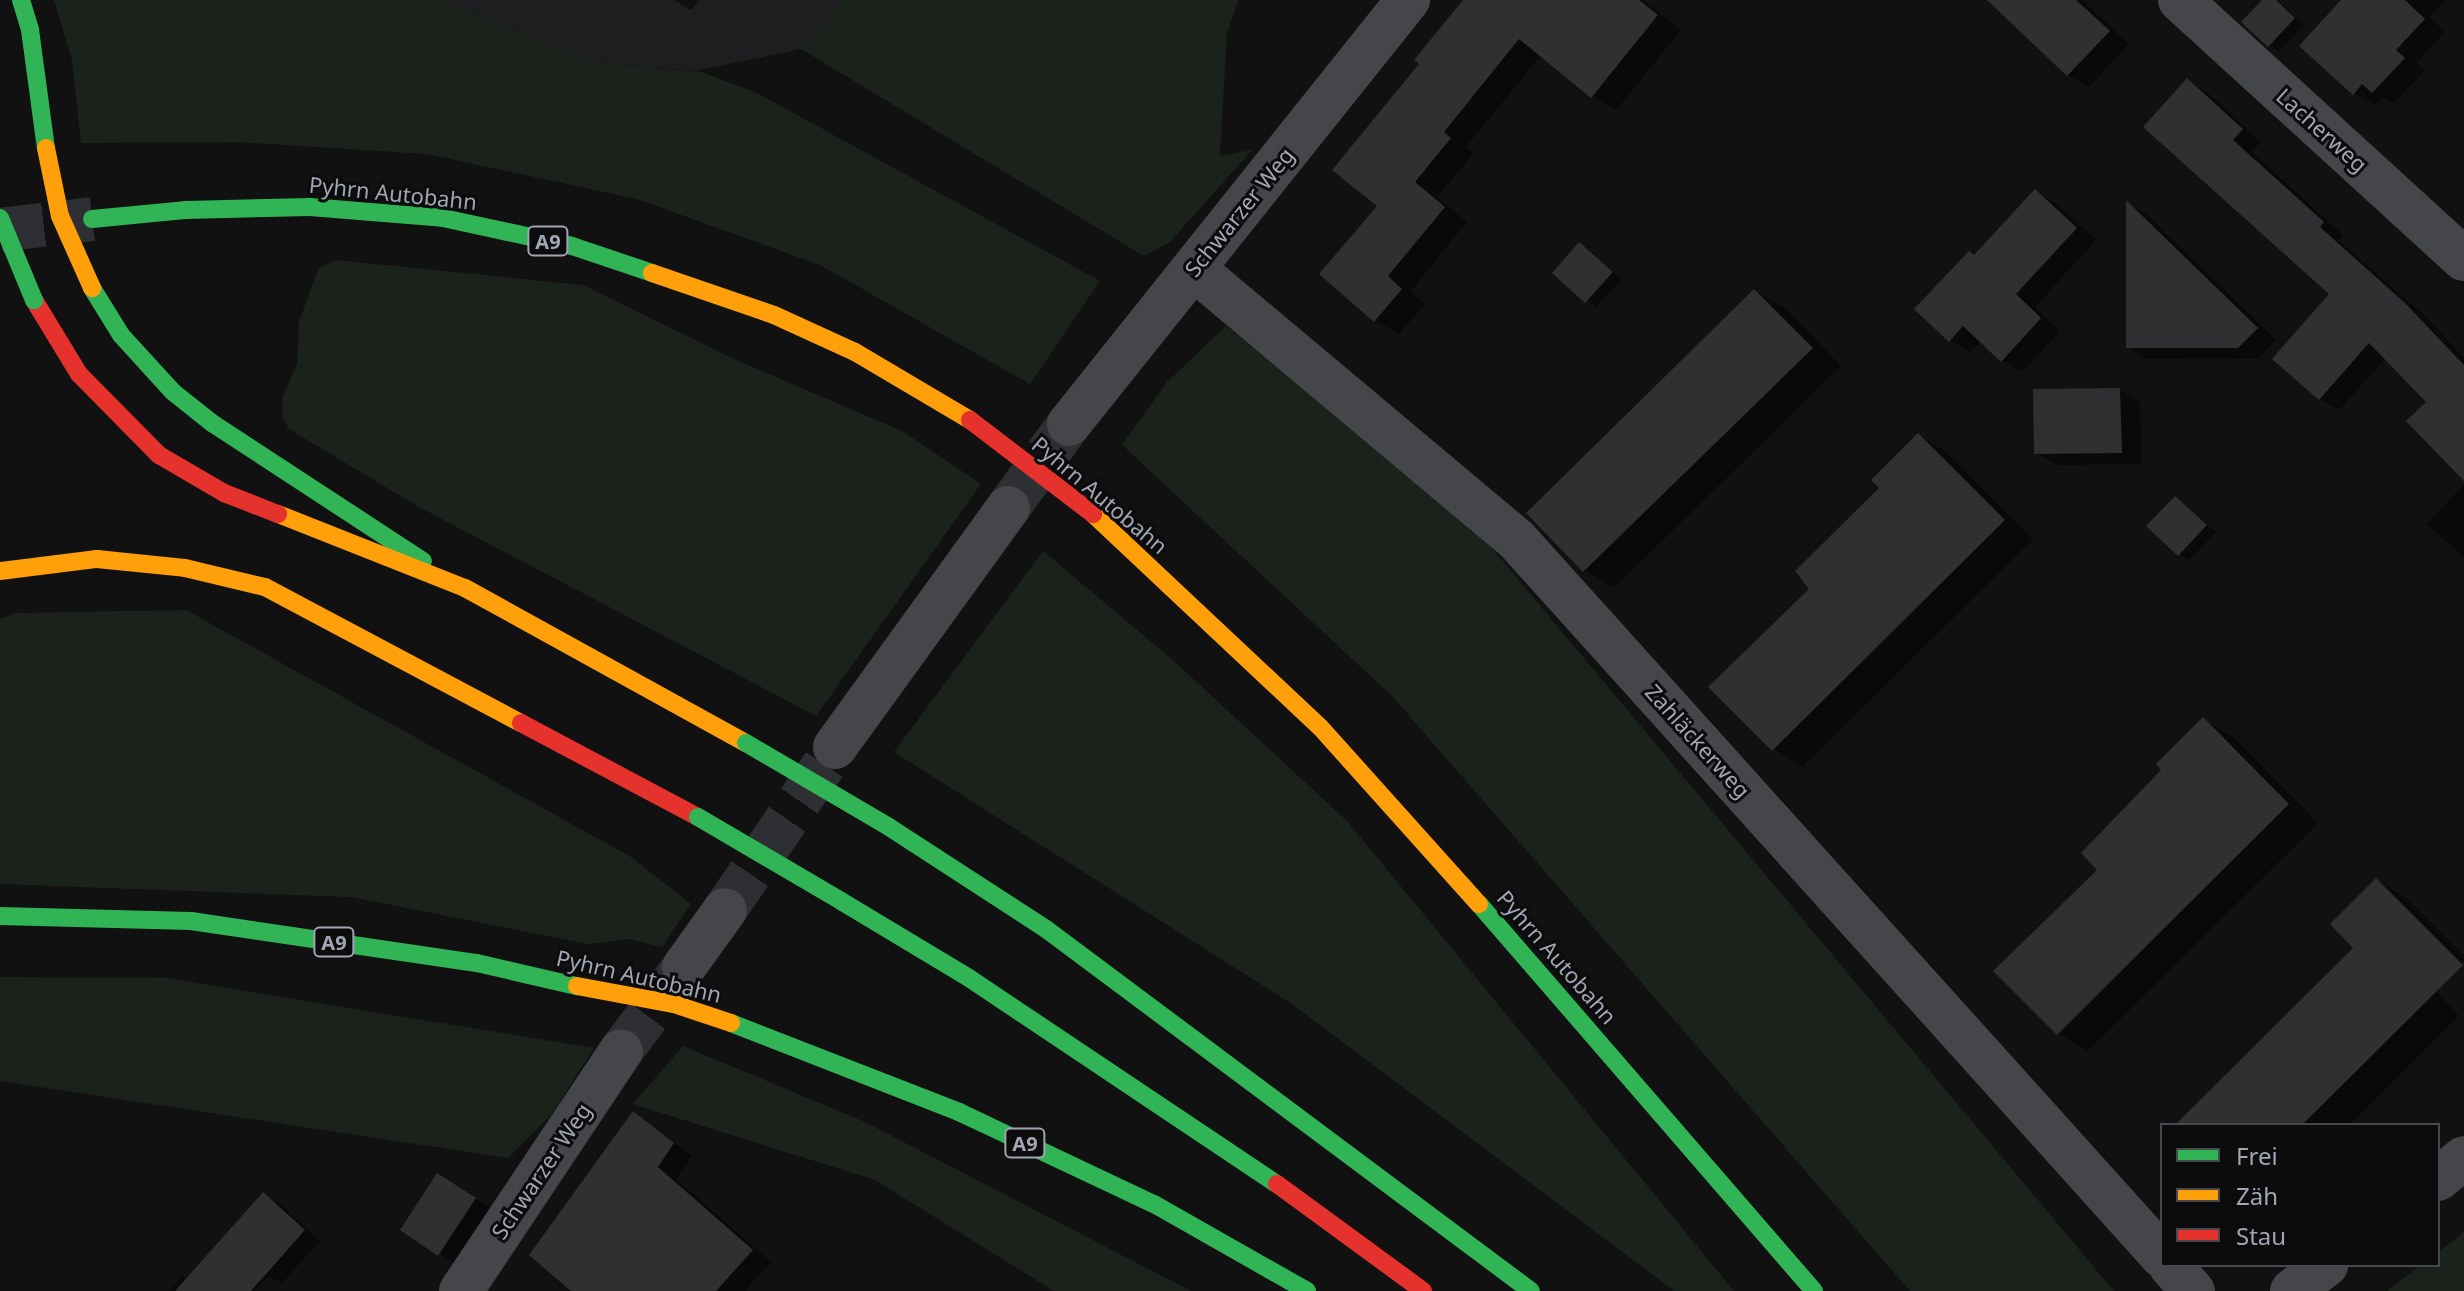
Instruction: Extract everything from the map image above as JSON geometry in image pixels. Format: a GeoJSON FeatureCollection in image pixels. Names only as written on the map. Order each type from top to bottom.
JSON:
{"type":"FeatureCollection","features":[{"type":"Feature","properties":{"kind":"main road"},"geometry":{"type":"LineString","coordinates":[[21,0],[30,30],[46,148],[60,216],[92,288],[121,335],[173,392],[212,423],[465,588],[746,743],[889,827],[1046,929],[1531,1291]]}},
{"type":"Feature","properties":{"kind":"main road","name":"Pyhrn Autobahn"},"geometry":{"type":"LineString","coordinates":[[92,219],[185,210],[310,207],[443,218],[572,246],[774,315],[855,352],[970,420],[1093,514],[1320,727],[1488,914],[1814,1291]]}},
{"type":"Feature","properties":{"kind":"main road"},"geometry":{"type":"LineString","coordinates":[[0,218],[34,300],[93,391],[159,455],[224,493],[465,588]]}},
{"type":"Feature","properties":{"kind":"main road"},"geometry":{"type":"LineString","coordinates":[[0,571],[97,559],[185,568],[265,587],[698,817],[969,978],[1266,1176],[1423,1291]]}},
{"type":"Feature","properties":{"kind":"main road","name":"Pyhrn Autobahn"},"geometry":{"type":"LineString","coordinates":[[0,916],[191,921],[477,963],[674,1004],[731,1023],[973,1119],[1154,1204],[1307,1291]]}},
{"type":"Feature","properties":{"kind":"street","name":"Schwarzer Weg"},"geometry":{"type":"LineString","coordinates":[[1069,424],[1408,0]]}},
{"type":"Feature","properties":{"kind":"street","name":"Lacherweg"},"geometry":{"type":"LineString","coordinates":[[2180,0],[2464,259]]}},
{"type":"Feature","properties":{"kind":"street","name":"Zahläckerweg"},"geometry":{"type":"LineString","coordinates":[[1194,269],[1516,539],[2160,1254]]}},
{"type":"Feature","properties":{"kind":"street"},"geometry":{"type":"LineString","coordinates":[[835,747],[1008,508]]}},
{"type":"Feature","properties":{"kind":"street"},"geometry":{"type":"LineString","coordinates":[[684,967],[725,910]]}},
{"type":"Feature","properties":{"kind":"street","name":"Schwarzer Weg"},"geometry":{"type":"LineString","coordinates":[[469,1287],[621,1051]]}},
{"type":"Feature","properties":{"kind":"street"},"geometry":{"type":"LineString","coordinates":[[2440,1177],[2464,1158]]}},
{"type":"Feature","properties":{"kind":"street"},"geometry":{"type":"LineString","coordinates":[[2172,1267],[2193,1291]]}},
{"type":"Feature","properties":{"kind":"street"},"geometry":{"type":"LineString","coordinates":[[2292,1291],[2323,1267]]}},
{"type":"Feature","properties":{"kind":"shaded area"},"geometry":{"type":"Polygon","coordinates":[[[54,0],[441,0],[596,63],[701,72],[755,92],[1100,281],[1030,384],[820,265],[637,199],[427,154],[238,142],[81,143],[72,60],[54,0]]]}},
{"type":"Feature","properties":{"kind":"shaded area"},"geometry":{"type":"Polygon","coordinates":[[[441,0],[844,0],[801,49],[695,71],[596,63],[441,0]]]}},
{"type":"Feature","properties":{"kind":"shaded area"},"geometry":{"type":"Polygon","coordinates":[[[844,0],[1238,0],[1227,33],[1220,156],[1252,150],[1170,242],[1144,256],[801,49],[844,0]]]}},
{"type":"Feature","properties":{"kind":"shaded area"},"geometry":{"type":"Polygon","coordinates":[[[336,260],[583,285],[734,359],[902,431],[981,484],[816,716],[419,507],[289,429],[282,416],[283,396],[297,364],[299,322],[318,269],[336,260]]]}},
{"type":"Feature","properties":{"kind":"shaded area"},"geometry":{"type":"Polygon","coordinates":[[[1226,326],[1475,528],[2114,1291],[1910,1291],[1392,696],[1122,445],[1167,382],[1226,326]]]}},
{"type":"Feature","properties":{"kind":"shaded area"},"geometry":{"type":"Polygon","coordinates":[[[1043,551],[1174,661],[1347,821],[1734,1291],[1674,1291],[1292,1004],[894,752],[1043,551]]]}},
{"type":"Feature","properties":{"kind":"shaded area"},"geometry":{"type":"Polygon","coordinates":[[[186,610],[631,857],[691,904],[662,947],[629,939],[588,944],[351,897],[0,884],[0,619],[15,613],[186,610]]]}},
{"type":"Feature","properties":{"kind":"shaded area"},"geometry":{"type":"Polygon","coordinates":[[[0,977],[166,978],[594,1048],[551,1115],[508,1158],[0,1081],[0,977]]]}},
{"type":"Feature","properties":{"kind":"shaded area"},"geometry":{"type":"Polygon","coordinates":[[[683,1046],[865,1122],[1191,1291],[1054,1291],[875,1180],[633,1104],[683,1046]]]}},
{"type":"Feature","properties":{"kind":"shaded area"},"geometry":{"type":"Polygon","coordinates":[[[2464,1232],[2464,1291],[2387,1291],[2418,1267],[2440,1267],[2440,1250],[2464,1232]]]}},
{"type":"Feature","properties":{"kind":"building"},"geometry":{"type":"Polygon","coordinates":[[[1463,0],[1639,0],[1658,15],[1591,98],[1519,39],[1444,132],[1451,138],[1415,182],[1445,207],[1388,276],[1402,289],[1374,322],[1319,274],[1377,206],[1332,170],[1419,64],[1414,60],[1463,0]]]}},
{"type":"Feature","properties":{"kind":"building"},"geometry":{"type":"Polygon","coordinates":[[[1987,0],[2076,0],[2110,31],[2067,76],[1987,0]]]}},
{"type":"Feature","properties":{"kind":"building"},"geometry":{"type":"Polygon","coordinates":[[[2262,0],[2276,0],[2295,18],[2268,47],[2241,22],[2262,0]]]}},
{"type":"Feature","properties":{"kind":"building"},"geometry":{"type":"Polygon","coordinates":[[[2341,0],[2405,0],[2425,19],[2396,50],[2405,58],[2372,93],[2362,84],[2353,95],[2299,46],[2341,0]]]}},
{"type":"Feature","properties":{"kind":"building"},"geometry":{"type":"Polygon","coordinates":[[[2187,78],[2243,129],[2233,140],[2324,222],[2320,227],[2405,303],[2464,365],[2464,481],[2406,421],[2426,402],[2369,343],[2319,400],[2272,359],[2329,294],[2143,127],[2187,78]]]}},
{"type":"Feature","properties":{"kind":"building"},"geometry":{"type":"Polygon","coordinates":[[[2035,189],[2077,228],[2016,294],[2041,318],[2001,362],[1963,326],[1949,342],[1914,309],[1969,251],[1974,255],[2035,189]]]}},
{"type":"Feature","properties":{"kind":"building"},"geometry":{"type":"Polygon","coordinates":[[[2126,200],[2258,328],[2238,348],[2126,348],[2126,200]]]}},
{"type":"Feature","properties":{"kind":"building"},"geometry":{"type":"Polygon","coordinates":[[[1579,242],[1613,272],[1585,303],[1552,273],[1579,242]]]}},
{"type":"Feature","properties":{"kind":"building"},"geometry":{"type":"Polygon","coordinates":[[[1754,289],[1813,348],[1583,572],[1526,513],[1754,289]]]}},
{"type":"Feature","properties":{"kind":"building"},"geometry":{"type":"Polygon","coordinates":[[[2120,388],[2122,453],[2034,454],[2033,389],[2120,388]]]}},
{"type":"Feature","properties":{"kind":"building"},"geometry":{"type":"Polygon","coordinates":[[[1918,433],[2005,520],[1772,751],[1708,687],[1809,589],[1795,571],[1879,488],[1871,480],[1918,433]]]}},
{"type":"Feature","properties":{"kind":"building"},"geometry":{"type":"Polygon","coordinates":[[[2175,496],[2207,525],[2178,556],[2146,526],[2175,496]]]}},
{"type":"Feature","properties":{"kind":"building"},"geometry":{"type":"Polygon","coordinates":[[[2203,717],[2289,804],[2057,1035],[1993,971],[2097,870],[2081,853],[2161,770],[2156,764],[2203,717]]]}},
{"type":"Feature","properties":{"kind":"building"},"geometry":{"type":"Polygon","coordinates":[[[2376,878],[2463,965],[2304,1123],[2177,1123],[2353,948],[2330,924],[2376,878]]]}},
{"type":"Feature","properties":{"kind":"building"},"geometry":{"type":"Polygon","coordinates":[[[633,1111],[674,1143],[658,1167],[753,1250],[716,1291],[571,1291],[529,1255],[633,1111]]]}},
{"type":"Feature","properties":{"kind":"building"},"geometry":{"type":"Polygon","coordinates":[[[437,1173],[476,1198],[438,1256],[400,1230],[437,1173]]]}},
{"type":"Feature","properties":{"kind":"building"},"geometry":{"type":"Polygon","coordinates":[[[263,1192],[305,1230],[251,1291],[175,1291],[263,1192]]]}},
{"type":"Feature","properties":{"kind":"tunnel"},"geometry":{"type":"LineString","coordinates":[[0,230],[92,219]]}},
{"type":"Feature","properties":{"kind":"tunnel"},"geometry":{"type":"LineString","coordinates":[[1008,508],[1069,424]]}},
{"type":"Feature","properties":{"kind":"tunnel"},"geometry":{"type":"LineString","coordinates":[[725,910],[834,750]]}},
{"type":"Feature","properties":{"kind":"tunnel"},"geometry":{"type":"LineString","coordinates":[[621,1051],[680,973]]}},
{"type":"Feature","properties":{"kind":"traffic: fast"},"geometry":{"type":"LineString","coordinates":[[21,0],[30,30],[46,148]]}},
{"type":"Feature","properties":{"kind":"traffic: fast"},"geometry":{"type":"LineString","coordinates":[[92,219],[185,210],[310,207],[443,218],[572,246],[652,273]]}},
{"type":"Feature","properties":{"kind":"traffic: fast"},"geometry":{"type":"LineString","coordinates":[[0,218],[34,300]]}},
{"type":"Feature","properties":{"kind":"traffic: fast"},"geometry":{"type":"LineString","coordinates":[[92,288],[121,335],[173,392],[212,423],[423,561]]}},
{"type":"Feature","properties":{"kind":"traffic: fast"},"geometry":{"type":"LineString","coordinates":[[746,743],[889,827]]}},
{"type":"Feature","properties":{"kind":"traffic: fast"},"geometry":{"type":"LineString","coordinates":[[698,817],[841,901]]}},
{"type":"Feature","properties":{"kind":"traffic: fast"},"geometry":{"type":"LineString","coordinates":[[889,827],[1046,929],[1531,1291]]}},
{"type":"Feature","properties":{"kind":"traffic: fast"},"geometry":{"type":"LineString","coordinates":[[841,901],[969,978],[1277,1184]]}},
{"type":"Feature","properties":{"kind":"traffic: fast"},"geometry":{"type":"LineString","coordinates":[[1479,904],[1814,1291]]}},
{"type":"Feature","properties":{"kind":"traffic: fast"},"geometry":{"type":"LineString","coordinates":[[0,916],[191,921],[477,963],[577,986]]}},
{"type":"Feature","properties":{"kind":"traffic: fast"},"geometry":{"type":"LineString","coordinates":[[731,1023],[959,1112],[1154,1204],[1307,1291]]}},
{"type":"Feature","properties":{"kind":"traffic: slow"},"geometry":{"type":"LineString","coordinates":[[46,148],[60,216],[92,288]]}},
{"type":"Feature","properties":{"kind":"traffic: slow"},"geometry":{"type":"LineString","coordinates":[[652,273],[774,315],[855,352],[970,420]]}},
{"type":"Feature","properties":{"kind":"traffic: slow"},"geometry":{"type":"LineString","coordinates":[[278,514],[465,588],[746,743]]}},
{"type":"Feature","properties":{"kind":"traffic: slow"},"geometry":{"type":"LineString","coordinates":[[1093,514],[1320,727],[1479,904]]}},
{"type":"Feature","properties":{"kind":"traffic: slow"},"geometry":{"type":"LineString","coordinates":[[0,571],[97,559],[185,568],[265,587],[521,723]]}},
{"type":"Feature","properties":{"kind":"traffic: slow"},"geometry":{"type":"LineString","coordinates":[[577,986],[674,1004],[731,1023]]}},
{"type":"Feature","properties":{"kind":"traffic: jam"},"geometry":{"type":"LineString","coordinates":[[34,300],[79,374],[159,455],[224,493],[278,514]]}},
{"type":"Feature","properties":{"kind":"traffic: jam"},"geometry":{"type":"LineString","coordinates":[[970,420],[1093,514]]}},
{"type":"Feature","properties":{"kind":"traffic: jam"},"geometry":{"type":"LineString","coordinates":[[521,723],[698,817]]}},
{"type":"Feature","properties":{"kind":"traffic: jam"},"geometry":{"type":"LineString","coordinates":[[1277,1184],[1423,1291]]}}]}
